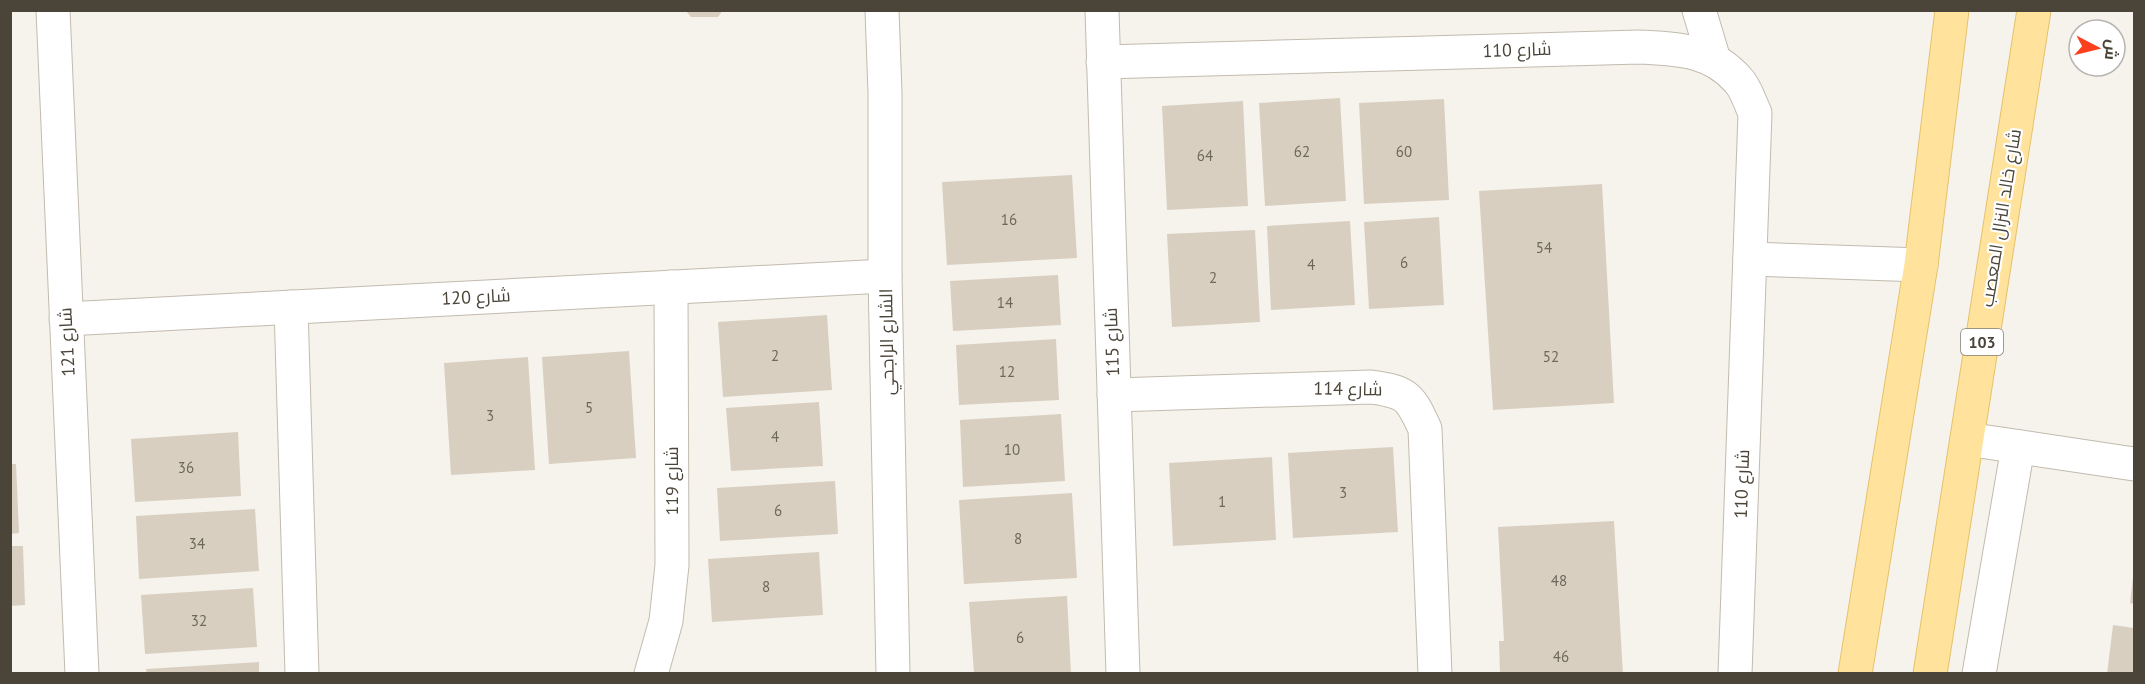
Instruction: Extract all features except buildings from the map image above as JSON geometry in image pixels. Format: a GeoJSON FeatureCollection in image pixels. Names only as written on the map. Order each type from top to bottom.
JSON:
{"type":"FeatureCollection","features":[{"type":"Feature","properties":{"kind":"main road"},"geometry":{"type":"LineString","coordinates":[[1855,674],[1921,266],[1952,10]]}},
{"type":"Feature","properties":{"kind":"main road","name":"شارع خالد النزال المعصب"},"geometry":{"type":"LineString","coordinates":[[1930,674],[2034,10]]}},
{"type":"Feature","properties":{"kind":"street","name":"شارع 121"},"geometry":{"type":"LineString","coordinates":[[53,10],[82,674]]}},
{"type":"Feature","properties":{"kind":"street","name":"الشارع الراجحي"},"geometry":{"type":"LineString","coordinates":[[882,10],[893,674]]}},
{"type":"Feature","properties":{"kind":"street","name":"شارع 115"},"geometry":{"type":"LineString","coordinates":[[1102,10],[1123,674]]}},
{"type":"Feature","properties":{"kind":"street"},"geometry":{"type":"LineString","coordinates":[[1699,10],[1714,60]]}},
{"type":"Feature","properties":{"kind":"street","name":"شارع 110"},"geometry":{"type":"LineString","coordinates":[[1103,62],[1639,47],[1685,49],[1714,60],[1739,81],[1755,113],[1734,674]]}},
{"type":"Feature","properties":{"kind":"street"},"geometry":{"type":"LineString","coordinates":[[1750,259],[1921,266]]}},
{"type":"Feature","properties":{"kind":"street","name":"شارع 120"},"geometry":{"type":"LineString","coordinates":[[66,319],[885,276]]}},
{"type":"Feature","properties":{"kind":"street","name":"شارع 119"},"geometry":{"type":"LineString","coordinates":[[651,674],[666,621],[672,565],[671,287]]}},
{"type":"Feature","properties":{"kind":"street"},"geometry":{"type":"LineString","coordinates":[[291,307],[302,674]]}},
{"type":"Feature","properties":{"kind":"street","name":"114 شارع"},"geometry":{"type":"LineString","coordinates":[[1114,394],[1371,387],[1395,390],[1414,404],[1425,429],[1435,674]]}},
{"type":"Feature","properties":{"kind":"street"},"geometry":{"type":"LineString","coordinates":[[1967,439],[2134,464]]}},
{"type":"Feature","properties":{"kind":"street"},"geometry":{"type":"LineString","coordinates":[[1979,674],[2018,447]]}}]}
